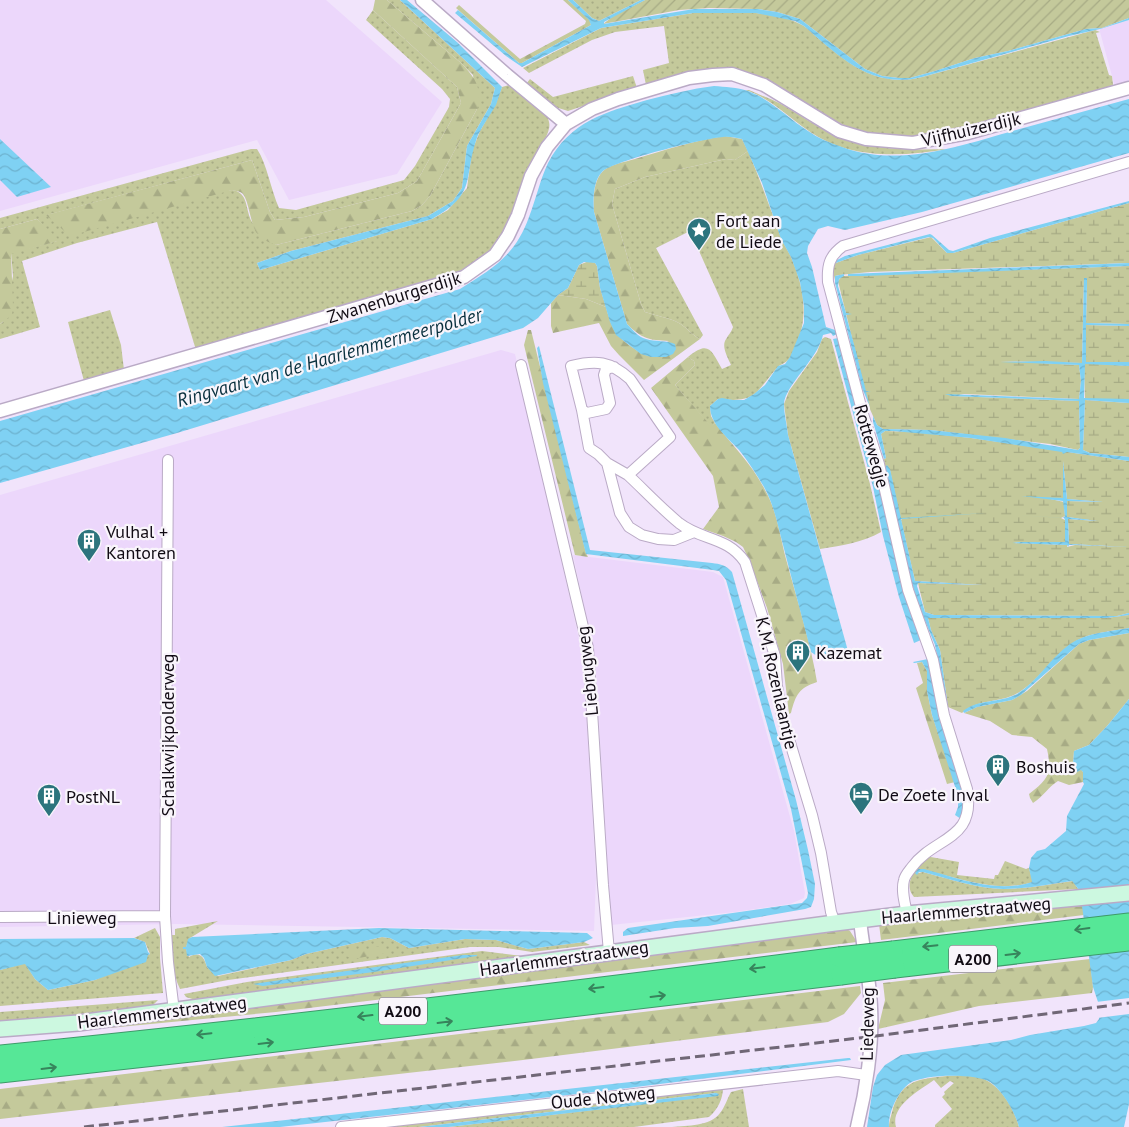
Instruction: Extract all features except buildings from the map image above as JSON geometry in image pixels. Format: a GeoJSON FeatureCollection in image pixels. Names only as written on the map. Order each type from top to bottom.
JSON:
{"type":"FeatureCollection","features":[{"type":"Feature","properties":{"kind":"highway","name":"A200"},"geometry":{"type":"LineString","coordinates":[[0,1073],[220,1049],[840,966],[1122,932]]}},
{"type":"Feature","properties":{"kind":"highway","name":"A200"},"geometry":{"type":"LineString","coordinates":[[0,1055],[235,1031],[558,993],[840,966]]}},
{"type":"Feature","properties":{"kind":"main road","name":"Haarlemmerstraatweg"},"geometry":{"type":"LineString","coordinates":[[0,1029],[78,1023],[174,1011],[907,914],[1128,894]]}},
{"type":"Feature","properties":{"kind":"street"},"geometry":{"type":"LineString","coordinates":[[422,0],[566,124]]}},
{"type":"Feature","properties":{"kind":"street","name":"Zwanenburgerdijk"},"geometry":{"type":"LineString","coordinates":[[0,411],[464,277],[495,255],[508,236],[518,215],[531,176],[547,147],[566,124],[592,109],[618,99],[689,78],[732,74],[764,85]]}},
{"type":"Feature","properties":{"kind":"street","name":"Vijfhuizerdijk"},"geometry":{"type":"LineString","coordinates":[[764,85],[839,131],[866,139],[913,143],[968,133],[1129,88]]}},
{"type":"Feature","properties":{"kind":"street","name":"Rottewegje"},"geometry":{"type":"LineString","coordinates":[[907,914],[902,888],[904,877],[918,859],[957,832],[965,822],[969,800],[944,715],[933,660],[908,590],[879,464],[863,414],[828,282],[829,261],[834,252],[843,246],[1129,162]]}},
{"type":"Feature","properties":{"kind":"street","name":"K.M. Rozenlaantje"},"geometry":{"type":"LineString","coordinates":[[614,367],[594,362],[571,366],[589,448],[607,463],[628,475],[680,524],[694,532],[727,544],[737,551],[745,562],[775,656],[782,716],[812,815],[821,853],[831,912],[835,923]]}},
{"type":"Feature","properties":{"kind":"street","name":"Liebrugweg"},"geometry":{"type":"LineString","coordinates":[[521,366],[588,648],[609,952]]}},
{"type":"Feature","properties":{"kind":"street"},"geometry":{"type":"LineString","coordinates":[[582,410],[587,413],[606,409],[610,403],[604,375],[606,369],[614,367],[630,379],[670,437],[628,475]]}},
{"type":"Feature","properties":{"kind":"street","name":"Schalkwijkpolderweg"},"geometry":{"type":"LineString","coordinates":[[168,460],[165,916],[174,1011]]}},
{"type":"Feature","properties":{"kind":"street"},"geometry":{"type":"LineString","coordinates":[[607,463],[620,513],[629,527],[642,535],[658,539],[674,540],[694,532]]}},
{"type":"Feature","properties":{"kind":"street","name":"Linieweg"},"geometry":{"type":"LineString","coordinates":[[0,917],[165,916]]}},
{"type":"Feature","properties":{"kind":"street","name":"Liedeweg"},"geometry":{"type":"LineString","coordinates":[[857,1127],[871,1043],[871,1007],[860,920]]}},
{"type":"Feature","properties":{"kind":"street","name":"Oude Notweg"},"geometry":{"type":"LineString","coordinates":[[341,1127],[838,1071],[866,1075]]}},
{"type":"Feature","properties":{"kind":"shaded area"},"geometry":{"type":"Polygon","coordinates":[[[0,0],[326,0],[442,102],[397,174],[289,200],[257,140],[0,211],[0,0]]]}},
{"type":"Feature","properties":{"kind":"shaded area"},"geometry":{"type":"Polygon","coordinates":[[[1129,20],[1129,83],[1115,87],[1100,29],[1129,20]]]}},
{"type":"Feature","properties":{"kind":"shaded area"},"geometry":{"type":"Polygon","coordinates":[[[501,350],[515,354],[583,657],[596,878],[594,931],[177,924],[0,927],[0,495],[501,350]]]}},
{"type":"Feature","properties":{"kind":"shaded area"},"geometry":{"type":"Polygon","coordinates":[[[573,555],[713,572],[723,577],[794,831],[805,893],[804,898],[790,904],[735,912],[611,925],[595,657],[573,555]]]}},
{"type":"Feature","properties":{"kind":"green space"},"geometry":{"type":"Polygon","coordinates":[[[375,0],[387,0],[461,63],[474,78],[478,89],[479,102],[477,109],[430,196],[422,205],[412,211],[276,245],[260,237],[256,232],[245,197],[241,192],[232,190],[70,236],[46,215],[252,160],[270,212],[275,220],[304,217],[398,193],[417,181],[461,103],[457,87],[373,10],[375,0]]]}},
{"type":"Feature","properties":{"kind":"green space"},"geometry":{"type":"Polygon","coordinates":[[[387,0],[400,0],[495,88],[491,104],[467,146],[462,188],[453,201],[428,216],[291,251],[257,263],[260,270],[432,219],[448,210],[467,188],[472,151],[502,87],[513,84],[540,106],[547,117],[549,126],[546,137],[529,170],[511,220],[491,250],[462,270],[440,280],[196,350],[157,222],[77,243],[22,261],[40,327],[0,339],[0,324],[3,322],[13,276],[11,253],[57,241],[37,219],[0,229],[0,218],[251,149],[257,149],[260,155],[279,208],[296,210],[404,180],[415,166],[449,107],[450,99],[442,89],[366,20],[373,10],[457,87],[461,103],[417,181],[398,193],[304,217],[275,220],[270,212],[252,160],[47,215],[232,190],[237,191],[244,198],[254,225],[276,245],[412,211],[422,205],[430,196],[477,109],[473,75],[387,0]]]}},
{"type":"Feature","properties":{"kind":"green space"},"geometry":{"type":"Polygon","coordinates":[[[563,0],[568,0],[590,20],[591,25],[522,63],[519,63],[456,8],[459,5],[520,59],[585,24],[586,21],[563,0]]]}},
{"type":"Feature","properties":{"kind":"green space"},"geometry":{"type":"Polygon","coordinates":[[[573,0],[641,0],[599,21],[592,18],[573,0]]]}},
{"type":"Feature","properties":{"kind":"green space"},"geometry":{"type":"Polygon","coordinates":[[[645,0],[1129,0],[1129,18],[1102,28],[1086,29],[1008,51],[975,58],[910,78],[899,78],[882,76],[865,69],[800,19],[777,12],[758,9],[709,8],[679,10],[603,24],[615,15],[645,0]]]}},
{"type":"Feature","properties":{"kind":"green space"},"geometry":{"type":"Polygon","coordinates":[[[720,12],[774,15],[794,21],[804,26],[857,68],[887,79],[904,80],[922,77],[1095,30],[1100,32],[1096,33],[1109,75],[1112,76],[1113,85],[1099,91],[970,128],[924,136],[892,136],[858,131],[828,117],[771,82],[740,71],[646,85],[643,70],[669,63],[664,26],[615,32],[592,40],[529,73],[523,68],[601,28],[693,13],[720,12]]]}},
{"type":"Feature","properties":{"kind":"green space"},"geometry":{"type":"Polygon","coordinates":[[[633,76],[637,88],[568,111],[552,106],[526,84],[530,79],[553,97],[633,76]]]}},
{"type":"Feature","properties":{"kind":"green space"},"geometry":{"type":"Polygon","coordinates":[[[745,90],[777,102],[823,129],[851,141],[879,147],[921,150],[949,149],[912,154],[875,154],[839,146],[822,139],[769,102],[745,90]]]}},
{"type":"Feature","properties":{"kind":"green space"},"geometry":{"type":"Polygon","coordinates":[[[725,136],[742,139],[748,151],[735,160],[726,159],[645,177],[615,189],[612,204],[645,312],[677,322],[700,339],[644,380],[611,346],[599,323],[553,333],[551,326],[551,303],[558,295],[586,299],[606,307],[614,329],[622,339],[641,353],[669,341],[646,338],[627,324],[594,212],[595,185],[603,171],[614,165],[691,143],[725,136]]]}},
{"type":"Feature","properties":{"kind":"green space"},"geometry":{"type":"Polygon","coordinates":[[[748,151],[799,279],[802,290],[803,324],[796,346],[790,357],[778,367],[754,395],[740,400],[718,399],[710,406],[711,416],[715,423],[711,427],[675,385],[695,365],[694,361],[688,357],[701,349],[709,349],[722,369],[731,365],[724,344],[733,327],[691,233],[688,232],[656,248],[703,335],[700,339],[677,322],[645,312],[612,204],[615,189],[645,177],[726,159],[735,160],[748,151]]]}},
{"type":"Feature","properties":{"kind":"green space"},"geometry":{"type":"Polygon","coordinates":[[[1129,203],[1129,263],[870,272],[839,275],[835,276],[834,280],[833,264],[858,255],[931,237],[947,253],[953,253],[1129,203]]]}},
{"type":"Feature","properties":{"kind":"green space"},"geometry":{"type":"Polygon","coordinates":[[[37,219],[58,241],[11,254],[12,315],[0,324],[0,229],[37,219]]]}},
{"type":"Feature","properties":{"kind":"green space"},"geometry":{"type":"Polygon","coordinates":[[[589,261],[597,266],[600,288],[606,307],[586,299],[558,295],[568,288],[579,265],[589,261]]]}},
{"type":"Feature","properties":{"kind":"green space"},"geometry":{"type":"Polygon","coordinates":[[[1129,266],[1129,324],[1086,323],[1087,278],[1084,278],[1082,363],[1000,361],[1079,365],[1081,381],[1079,399],[964,394],[951,396],[1079,401],[1080,448],[1078,450],[1050,444],[930,430],[883,429],[877,425],[869,407],[838,281],[842,276],[1129,266]]]}},
{"type":"Feature","properties":{"kind":"green space"},"geometry":{"type":"Polygon","coordinates":[[[110,310],[121,345],[124,370],[84,381],[68,322],[110,310]]]}},
{"type":"Feature","properties":{"kind":"green space"},"geometry":{"type":"Polygon","coordinates":[[[1085,325],[1129,326],[1129,362],[1086,362],[1085,325]]]}},
{"type":"Feature","properties":{"kind":"green space"},"geometry":{"type":"Polygon","coordinates":[[[528,330],[531,330],[588,557],[575,555],[524,345],[528,330]]]}},
{"type":"Feature","properties":{"kind":"green space"},"geometry":{"type":"Polygon","coordinates":[[[825,337],[831,339],[881,532],[860,541],[820,549],[788,435],[784,404],[789,391],[817,352],[822,339],[825,337]]]}},
{"type":"Feature","properties":{"kind":"green space"},"geometry":{"type":"Polygon","coordinates":[[[688,357],[694,361],[695,365],[675,385],[711,426],[715,423],[748,463],[765,490],[775,515],[807,635],[817,682],[802,689],[789,714],[783,664],[767,608],[750,562],[743,547],[736,542],[703,529],[719,507],[713,476],[651,388],[688,357]]]}},
{"type":"Feature","properties":{"kind":"green space"},"geometry":{"type":"Polygon","coordinates":[[[1084,364],[1129,366],[1129,399],[1085,399],[1084,364]]]}},
{"type":"Feature","properties":{"kind":"green space"},"geometry":{"type":"Polygon","coordinates":[[[1085,400],[1129,403],[1129,457],[1090,453],[1083,450],[1085,400]]]}},
{"type":"Feature","properties":{"kind":"green space"},"geometry":{"type":"Polygon","coordinates":[[[885,431],[971,438],[1129,461],[1129,547],[1129,613],[1117,616],[934,615],[925,612],[918,583],[982,585],[915,581],[890,470],[887,466],[885,467],[884,459],[886,458],[881,434],[885,431]],[[1063,461],[1064,498],[1046,498],[1064,502],[1065,516],[1061,518],[1065,520],[1066,542],[1014,543],[1067,545],[1067,547],[1075,545],[1129,547],[1069,544],[1068,519],[1097,521],[1067,517],[1067,501],[1103,502],[1067,499],[1063,461]]]}},
{"type":"Feature","properties":{"kind":"green space"},"geometry":{"type":"Polygon","coordinates":[[[1129,615],[1129,628],[1084,637],[1070,645],[1031,683],[1016,694],[974,705],[962,713],[948,707],[940,650],[928,618],[1106,618],[1129,615]]]}},
{"type":"Feature","properties":{"kind":"green space"},"geometry":{"type":"Polygon","coordinates":[[[1129,633],[1129,699],[1089,745],[1074,751],[1073,765],[1075,772],[1081,769],[1083,772],[1083,782],[1069,785],[1058,781],[1033,803],[1029,794],[1041,784],[1049,770],[1047,749],[1032,737],[1012,735],[990,721],[964,713],[977,707],[1012,700],[1027,691],[1079,644],[1089,640],[1129,633]]]}},
{"type":"Feature","properties":{"kind":"green space"},"geometry":{"type":"Polygon","coordinates":[[[922,662],[927,671],[927,691],[932,715],[955,782],[947,784],[916,688],[923,683],[917,663],[922,662]]]}},
{"type":"Feature","properties":{"kind":"green space"},"geometry":{"type":"Polygon","coordinates":[[[925,856],[959,862],[957,875],[994,879],[1005,861],[1026,869],[1029,868],[1033,882],[1005,886],[990,885],[920,869],[918,869],[918,873],[923,872],[982,887],[1020,888],[1073,881],[1078,889],[914,897],[911,892],[910,881],[925,856]]]}},
{"type":"Feature","properties":{"kind":"green space"},"geometry":{"type":"Polygon","coordinates":[[[1083,906],[1084,915],[881,940],[879,924],[885,922],[975,914],[985,916],[1083,906]]]}},
{"type":"Feature","properties":{"kind":"green space"},"geometry":{"type":"Polygon","coordinates":[[[218,921],[190,938],[183,949],[186,949],[189,957],[193,955],[201,956],[207,967],[218,976],[382,937],[390,938],[409,948],[465,939],[496,940],[528,949],[584,942],[590,945],[532,952],[499,947],[470,947],[228,980],[180,989],[174,970],[171,935],[175,935],[175,929],[218,921]]]}},
{"type":"Feature","properties":{"kind":"green space"},"geometry":{"type":"Polygon","coordinates":[[[843,927],[850,931],[857,942],[276,1012],[109,1028],[105,1025],[843,927]]]}},
{"type":"Feature","properties":{"kind":"green space"},"geometry":{"type":"Polygon","coordinates":[[[155,928],[160,937],[163,993],[0,1006],[0,970],[25,963],[35,979],[48,990],[95,980],[150,954],[145,942],[134,938],[155,928]]]}},
{"type":"Feature","properties":{"kind":"green space"},"geometry":{"type":"Polygon","coordinates":[[[378,946],[387,953],[353,959],[342,954],[364,947],[369,951],[378,946]]]}},
{"type":"Feature","properties":{"kind":"green space"},"geometry":{"type":"Polygon","coordinates":[[[482,951],[538,958],[199,1001],[186,997],[184,994],[247,982],[482,951]]]}},
{"type":"Feature","properties":{"kind":"green space"},"geometry":{"type":"Polygon","coordinates":[[[1090,959],[1092,993],[979,1006],[878,1029],[885,1000],[883,983],[1090,959]]]}},
{"type":"Feature","properties":{"kind":"green space"},"geometry":{"type":"Polygon","coordinates":[[[860,986],[861,993],[844,1014],[828,1022],[523,1060],[0,1119],[0,1089],[860,986]]]}},
{"type":"Feature","properties":{"kind":"green space"},"geometry":{"type":"Polygon","coordinates":[[[158,1000],[151,1007],[122,1012],[0,1024],[0,1012],[158,1000]]]}},
{"type":"Feature","properties":{"kind":"green space"},"geometry":{"type":"Polygon","coordinates":[[[974,1076],[993,1084],[1009,1104],[1019,1127],[935,1127],[952,1109],[942,1097],[945,1094],[944,1092],[954,1083],[950,1081],[941,1088],[934,1080],[908,1099],[897,1112],[895,1119],[896,1127],[889,1127],[897,1098],[907,1086],[929,1078],[974,1076]]]}},
{"type":"Feature","properties":{"kind":"green space"},"geometry":{"type":"Polygon","coordinates":[[[723,1087],[719,1104],[709,1117],[634,1127],[448,1127],[719,1095],[716,1093],[419,1127],[377,1127],[723,1087]]]}},
{"type":"Feature","properties":{"kind":"green space"},"geometry":{"type":"Polygon","coordinates":[[[743,1089],[749,1127],[672,1127],[704,1123],[716,1118],[722,1111],[731,1092],[743,1089]]]}},
{"type":"Feature","properties":{"kind":"water"},"geometry":{"type":"Polygon","coordinates":[[[400,0],[407,0],[457,42],[502,87],[496,105],[478,135],[473,150],[467,183],[463,192],[447,210],[432,219],[260,270],[257,263],[291,251],[428,216],[453,201],[462,188],[467,146],[491,104],[495,88],[400,0]]]}},
{"type":"Feature","properties":{"kind":"water"},"geometry":{"type":"Polygon","coordinates":[[[568,0],[573,0],[592,18],[599,21],[641,0],[645,0],[604,22],[604,24],[694,9],[758,9],[777,12],[800,19],[865,69],[882,76],[899,78],[910,78],[975,58],[1008,51],[1086,29],[1102,28],[1129,18],[1129,20],[1100,29],[922,77],[904,80],[887,79],[857,68],[795,21],[756,13],[693,13],[601,28],[522,67],[455,13],[458,10],[519,63],[522,63],[591,25],[589,20],[568,0]]]}},
{"type":"Feature","properties":{"kind":"water","name":"Ringvaart van de Haarlemmermeerpolder"},"geometry":{"type":"Polygon","coordinates":[[[714,86],[731,87],[756,94],[812,134],[829,142],[864,153],[885,155],[907,155],[951,148],[1129,99],[1129,153],[922,212],[845,230],[828,226],[818,229],[808,246],[807,253],[826,327],[835,330],[837,334],[833,336],[831,333],[823,335],[815,353],[790,389],[784,408],[788,435],[848,651],[844,654],[835,658],[825,658],[811,652],[770,501],[752,468],[739,450],[720,430],[711,413],[710,406],[718,399],[744,400],[765,385],[778,366],[785,364],[790,357],[804,323],[804,306],[800,282],[791,257],[781,239],[762,183],[742,139],[728,137],[713,138],[640,156],[609,167],[602,172],[595,185],[594,212],[627,324],[643,338],[675,344],[676,349],[673,354],[666,357],[651,357],[641,354],[616,335],[600,288],[597,266],[595,263],[584,262],[579,265],[568,288],[558,295],[538,318],[523,328],[177,433],[0,483],[0,421],[460,289],[502,260],[517,242],[529,217],[548,163],[567,137],[578,128],[603,114],[632,104],[714,86]]]}},
{"type":"Feature","properties":{"kind":"water"},"geometry":{"type":"Polygon","coordinates":[[[0,139],[51,187],[17,197],[0,180],[0,139]]]}},
{"type":"Feature","properties":{"kind":"water"},"geometry":{"type":"Polygon","coordinates":[[[1129,201],[1129,203],[953,253],[947,253],[933,238],[929,237],[858,255],[833,264],[833,262],[845,256],[930,234],[949,250],[953,251],[990,238],[1129,201]]]}},
{"type":"Feature","properties":{"kind":"water"},"geometry":{"type":"Polygon","coordinates":[[[1129,263],[1129,266],[848,276],[848,274],[1129,263]]]}},
{"type":"Feature","properties":{"kind":"water"},"geometry":{"type":"Polygon","coordinates":[[[844,274],[839,279],[838,286],[846,313],[852,314],[846,315],[858,359],[861,359],[858,360],[866,391],[871,391],[866,392],[870,407],[862,388],[835,283],[835,276],[844,274]]]}},
{"type":"Feature","properties":{"kind":"water"},"geometry":{"type":"Polygon","coordinates":[[[1084,278],[1087,278],[1086,323],[1129,324],[1129,326],[1086,325],[1086,362],[1129,362],[1129,366],[1085,364],[1084,398],[1129,399],[1129,403],[1085,400],[1083,450],[1090,453],[1129,457],[1129,461],[1067,452],[1063,454],[1062,452],[971,438],[893,431],[885,431],[881,434],[886,458],[884,459],[873,416],[877,425],[883,429],[930,430],[1005,438],[1078,450],[1080,448],[1079,401],[951,396],[945,394],[1079,399],[1081,381],[1079,365],[1000,362],[1045,361],[1082,363],[1084,278]]]}},
{"type":"Feature","properties":{"kind":"water"},"geometry":{"type":"Polygon","coordinates":[[[838,338],[879,478],[898,566],[921,640],[914,643],[899,597],[883,536],[873,487],[833,339],[838,338]]]}},
{"type":"Feature","properties":{"kind":"water"},"geometry":{"type":"Polygon","coordinates":[[[539,346],[590,550],[715,563],[725,566],[732,572],[796,800],[808,850],[815,884],[814,899],[811,907],[708,926],[675,928],[623,936],[623,932],[628,928],[802,903],[807,898],[808,893],[791,809],[726,580],[719,571],[586,554],[543,383],[537,348],[539,346]]]}},
{"type":"Feature","properties":{"kind":"water"},"geometry":{"type":"Polygon","coordinates":[[[1063,461],[1067,499],[1104,502],[1067,501],[1067,517],[1099,521],[1068,519],[1069,544],[1129,547],[1069,545],[1068,547],[1067,545],[1012,543],[1065,542],[1065,520],[1063,518],[1065,516],[1063,501],[1021,496],[1063,498],[1063,461]]]}},
{"type":"Feature","properties":{"kind":"water"},"geometry":{"type":"Polygon","coordinates":[[[887,465],[890,469],[901,518],[986,513],[901,519],[915,581],[983,585],[918,583],[917,586],[925,612],[934,615],[1117,616],[1129,613],[1129,615],[1106,618],[928,618],[940,650],[948,708],[946,707],[935,645],[918,604],[906,563],[885,467],[887,465]]]}},
{"type":"Feature","properties":{"kind":"water"},"geometry":{"type":"Polygon","coordinates":[[[1129,628],[1129,633],[1089,640],[1079,644],[1021,695],[1012,700],[977,707],[964,713],[963,711],[969,707],[1017,694],[1031,683],[1056,656],[1077,640],[1091,635],[1129,628]]]}},
{"type":"Feature","properties":{"kind":"water"},"geometry":{"type":"Polygon","coordinates":[[[928,659],[965,795],[961,819],[955,815],[958,807],[958,796],[932,715],[927,691],[927,671],[922,662],[913,662],[928,659]]]}},
{"type":"Feature","properties":{"kind":"water"},"geometry":{"type":"Polygon","coordinates":[[[1129,699],[1129,1104],[1124,1127],[1019,1127],[1008,1102],[990,1082],[973,1077],[938,1076],[917,1080],[910,1083],[902,1091],[890,1115],[889,1127],[867,1127],[873,1087],[877,1075],[885,1065],[901,1055],[1011,1040],[1084,1026],[1096,1023],[1099,1019],[1098,1002],[1093,987],[1080,891],[1072,881],[1003,889],[973,885],[923,872],[919,872],[917,875],[915,873],[918,869],[924,869],[991,886],[1019,885],[1032,882],[1029,868],[1031,858],[1037,851],[1045,849],[1066,831],[1067,816],[1084,784],[1083,772],[1081,770],[1075,773],[1073,765],[1074,751],[1089,745],[1129,699]]]}},
{"type":"Feature","properties":{"kind":"water"},"geometry":{"type":"Polygon","coordinates":[[[379,928],[587,933],[593,938],[584,942],[528,949],[496,940],[465,939],[409,948],[390,938],[382,937],[306,954],[291,960],[215,976],[207,967],[204,958],[200,954],[187,956],[186,949],[183,949],[183,947],[186,947],[188,939],[192,937],[379,928]]]}},
{"type":"Feature","properties":{"kind":"water"},"geometry":{"type":"Polygon","coordinates":[[[134,938],[145,942],[150,954],[146,962],[95,980],[48,990],[35,979],[25,964],[0,970],[0,939],[134,938]]]}},
{"type":"Feature","properties":{"kind":"water"},"geometry":{"type":"Polygon","coordinates":[[[463,955],[477,956],[374,972],[263,986],[253,984],[463,955]]]}},
{"type":"Feature","properties":{"kind":"water"},"geometry":{"type":"Polygon","coordinates":[[[850,1058],[851,1060],[604,1091],[280,1127],[222,1127],[850,1058]]]}},
{"type":"Feature","properties":{"kind":"water"},"geometry":{"type":"Polygon","coordinates":[[[719,1094],[718,1096],[448,1127],[419,1127],[719,1094]]]}},
{"type":"Feature","properties":{"kind":"pier"},"geometry":{"type":"Polygon","coordinates":[[[1129,998],[1129,1014],[1097,1018],[1096,1002],[1129,998]]]}},
{"type":"Feature","properties":{"kind":"railway"},"geometry":{"type":"LineString","coordinates":[[84,1127],[868,1037],[1129,1003]]}},
{"type":"Feature","properties":{"kind":"place","name":"Fort aan de Liede"},"geometry":{"type":"Point","coordinates":[699,251]}},
{"type":"Feature","properties":{"kind":"place","name":"Vulhal + Kantoren"},"geometry":{"type":"Point","coordinates":[89,562]}},
{"type":"Feature","properties":{"kind":"place","name":"Kazemat"},"geometry":{"type":"Point","coordinates":[798,673]}},
{"type":"Feature","properties":{"kind":"place","name":"Boshuis"},"geometry":{"type":"Point","coordinates":[998,787]}},
{"type":"Feature","properties":{"kind":"place","name":"De Zoete Inval"},"geometry":{"type":"Point","coordinates":[861,815]}},
{"type":"Feature","properties":{"kind":"place","name":"PostNL"},"geometry":{"type":"Point","coordinates":[49,817]}}]}
